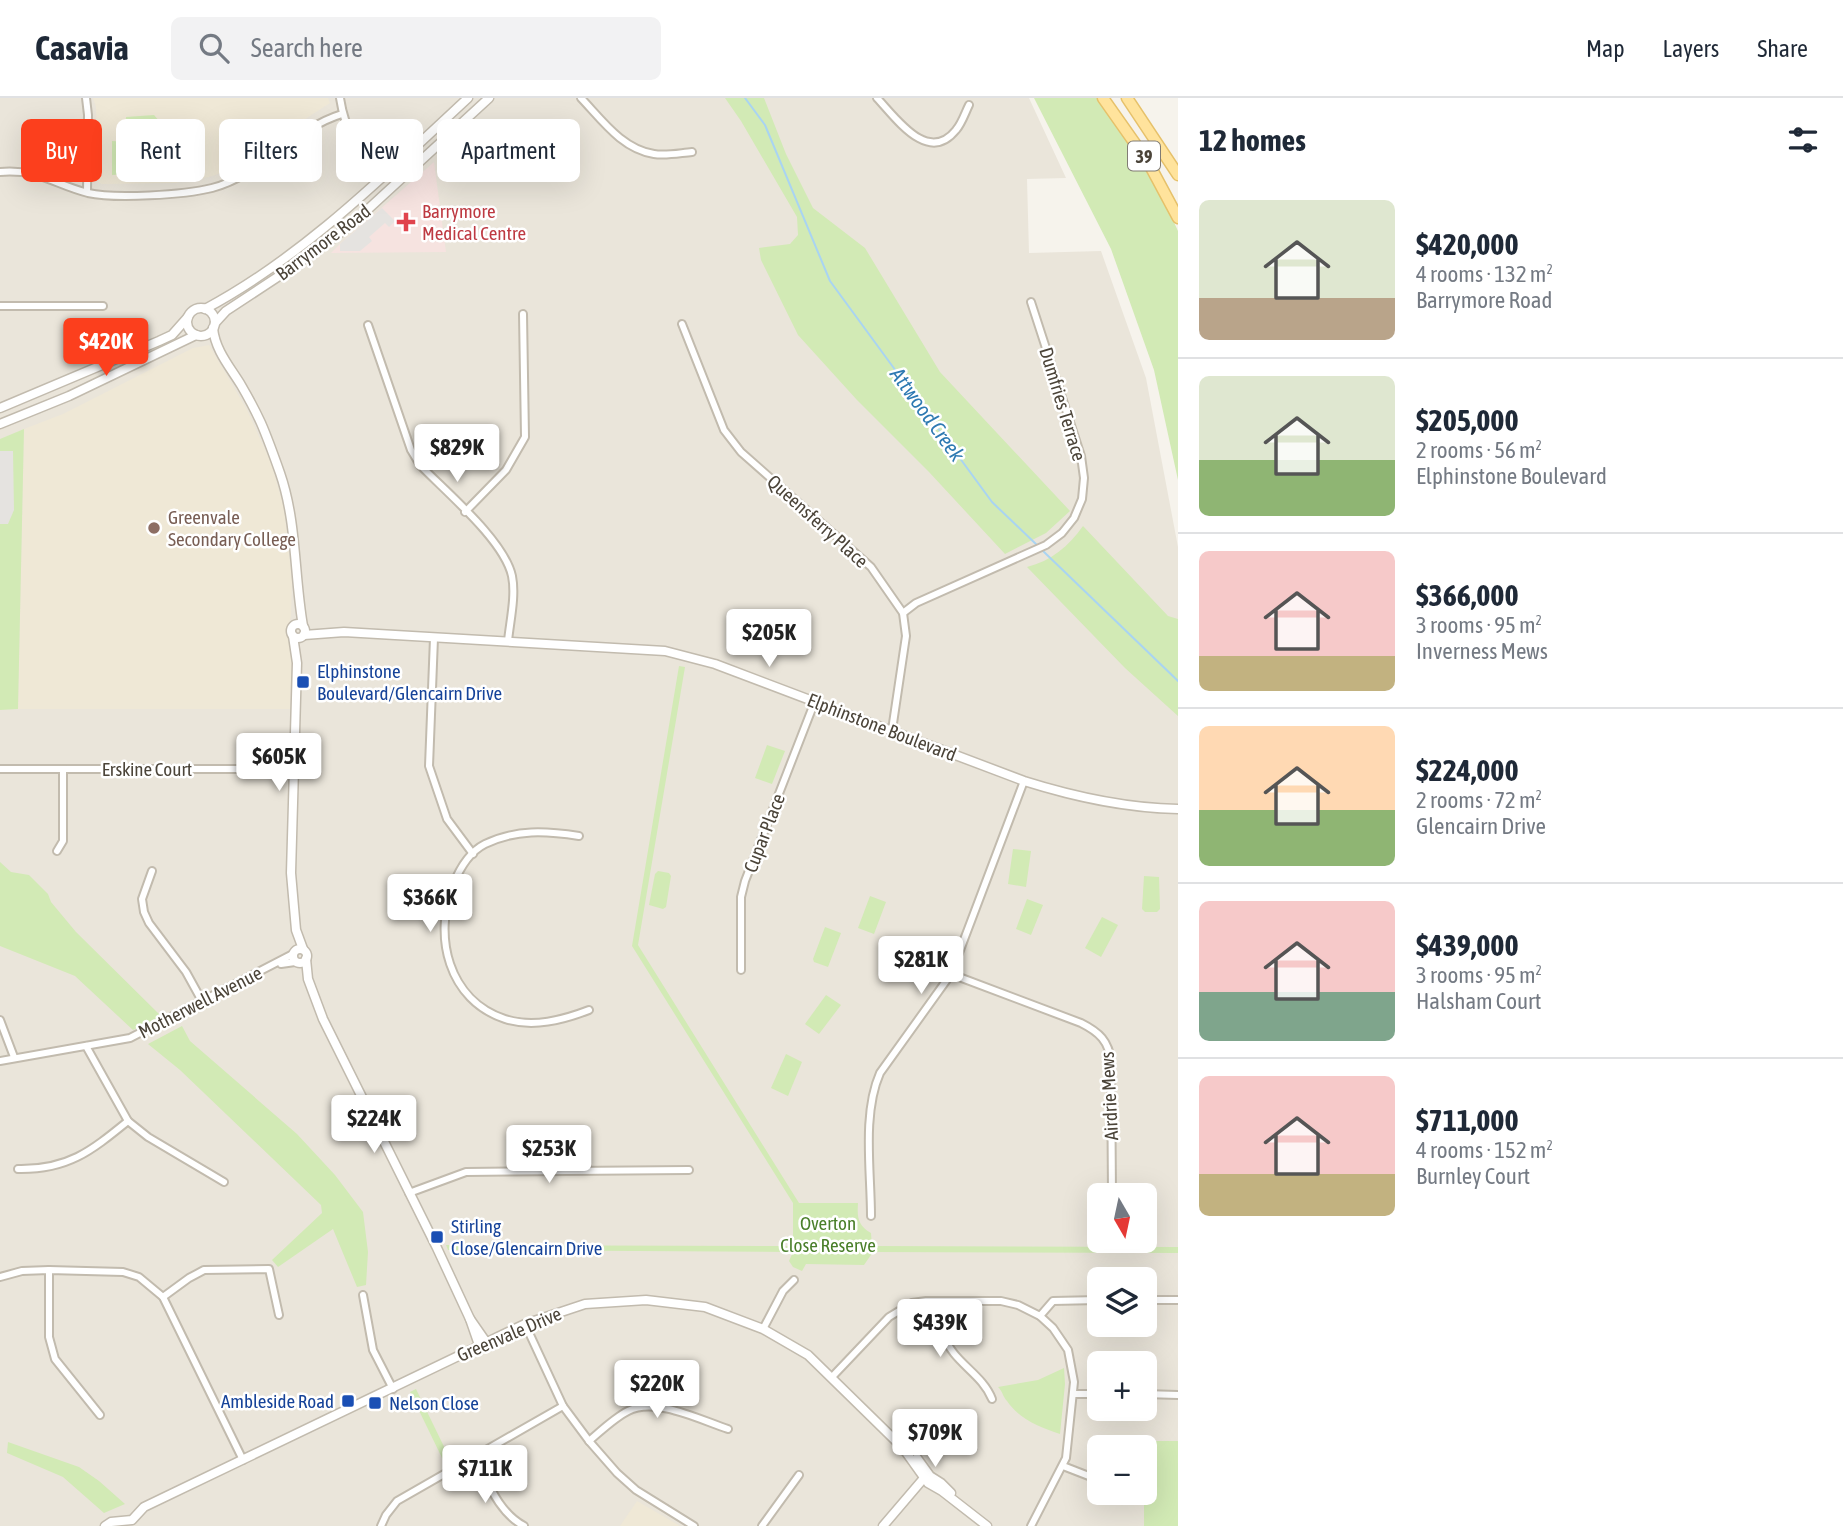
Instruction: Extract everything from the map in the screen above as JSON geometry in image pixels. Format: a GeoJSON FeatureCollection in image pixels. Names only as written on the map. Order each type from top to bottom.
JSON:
{"type":"FeatureCollection","features":[{"type":"Feature","properties":{"kind":"main road","name":"39"},"geometry":{"type":"LineString","coordinates":[[1103,98],[1148,162],[1178,218]]}},
{"type":"Feature","properties":{"kind":"main road","name":"39"},"geometry":{"type":"LineString","coordinates":[[1127,98],[1178,175]]}},
{"type":"Feature","properties":{"kind":"street"},"geometry":{"type":"LineString","coordinates":[[86,98],[89,115],[87,192]]}},
{"type":"Feature","properties":{"kind":"street"},"geometry":{"type":"LineString","coordinates":[[340,98],[344,119]]}},
{"type":"Feature","properties":{"kind":"street","name":"Barrymore Road"},"geometry":{"type":"LineString","coordinates":[[423,139],[468,98]]}},
{"type":"Feature","properties":{"kind":"street","name":"Barrymore Road"},"geometry":{"type":"LineString","coordinates":[[214,325],[226,310],[308,257],[352,223],[489,98]]}},
{"type":"Feature","properties":{"kind":"street"},"geometry":{"type":"LineString","coordinates":[[581,98],[623,142],[638,151],[656,155],[692,152]]}},
{"type":"Feature","properties":{"kind":"street"},"geometry":{"type":"LineString","coordinates":[[877,98],[911,135],[926,142],[949,138],[958,128],[970,105]]}},
{"type":"Feature","properties":{"kind":"street"},"geometry":{"type":"LineString","coordinates":[[0,172],[36,174],[98,194],[178,194],[215,187],[264,163],[290,141],[322,121],[342,114]]}},
{"type":"Feature","properties":{"kind":"street","name":"Barrymore Road"},"geometry":{"type":"LineString","coordinates":[[205,309],[281,260],[376,182]]}},
{"type":"Feature","properties":{"kind":"street"},"geometry":{"type":"LineString","coordinates":[[382,182],[389,190]]}},
{"type":"Feature","properties":{"kind":"street","name":"Dumfries Terrace"},"geometry":{"type":"LineString","coordinates":[[903,613],[916,603],[1046,545],[1074,518],[1082,499],[1084,478],[1081,456],[1031,302]]}},
{"type":"Feature","properties":{"kind":"street"},"geometry":{"type":"LineString","coordinates":[[0,306],[103,306]]}},
{"type":"Feature","properties":{"kind":"street"},"geometry":{"type":"LineString","coordinates":[[0,408],[172,335],[195,309],[205,309],[212,314],[214,338],[261,424],[281,476],[291,521],[304,631],[297,663]]}},
{"type":"Feature","properties":{"kind":"street"},"geometry":{"type":"LineString","coordinates":[[465,512],[506,470],[525,438],[523,314]]}},
{"type":"Feature","properties":{"kind":"street"},"geometry":{"type":"LineString","coordinates":[[188,317],[189,330],[210,340],[220,352]]}},
{"type":"Feature","properties":{"kind":"street"},"geometry":{"type":"LineString","coordinates":[[368,324],[411,450],[420,465],[495,543],[505,559],[512,577],[508,641]]}},
{"type":"Feature","properties":{"kind":"street","name":"Queensferry Place"},"geometry":{"type":"LineString","coordinates":[[682,324],[724,430],[741,452],[871,567],[903,613]]}},
{"type":"Feature","properties":{"kind":"street"},"geometry":{"type":"LineString","coordinates":[[0,424],[69,396],[199,335],[214,325]]}},
{"type":"Feature","properties":{"kind":"street"},"geometry":{"type":"LineString","coordinates":[[299,602],[291,632],[297,663],[290,873],[298,956],[323,1019],[482,1343]]}},
{"type":"Feature","properties":{"kind":"street"},"geometry":{"type":"LineString","coordinates":[[892,730],[905,646],[903,613]]}},
{"type":"Feature","properties":{"kind":"street"},"geometry":{"type":"LineString","coordinates":[[293,626],[297,624],[304,631]]}},
{"type":"Feature","properties":{"kind":"street"},"geometry":{"type":"LineString","coordinates":[[293,636],[299,638],[304,631]]}},
{"type":"Feature","properties":{"kind":"street","name":"Elphinstone Boulevard"},"geometry":{"type":"LineString","coordinates":[[304,631],[665,651],[715,664],[1070,796],[1114,805],[1178,809]]}},
{"type":"Feature","properties":{"kind":"street"},"geometry":{"type":"LineString","coordinates":[[434,638],[429,766],[447,818],[473,854]]}},
{"type":"Feature","properties":{"kind":"street","name":"Cupar Place"},"geometry":{"type":"LineString","coordinates":[[741,970],[741,897],[745,881],[816,701]]}},
{"type":"Feature","properties":{"kind":"street","name":"Erskine Court"},"geometry":{"type":"LineString","coordinates":[[0,769],[294,769]]}},
{"type":"Feature","properties":{"kind":"street"},"geometry":{"type":"LineString","coordinates":[[57,851],[63,841],[63,769]]}},
{"type":"Feature","properties":{"kind":"street"},"geometry":{"type":"LineString","coordinates":[[871,1216],[870,1111],[874,1087],[880,1073],[951,974],[1024,781]]}},
{"type":"Feature","properties":{"kind":"street"},"geometry":{"type":"LineString","coordinates":[[579,836],[543,830],[509,835],[482,845],[459,869],[446,902],[443,935],[453,975],[474,1001],[505,1018],[544,1023],[570,1018],[589,1010]]}},
{"type":"Feature","properties":{"kind":"street"},"geometry":{"type":"LineString","coordinates":[[152,871],[142,899],[144,912],[149,923],[186,972],[202,1001]]}},
{"type":"Feature","properties":{"kind":"street","name":"Motherwell Avenue"},"geometry":{"type":"LineString","coordinates":[[0,1061],[130,1038],[298,956]]}},
{"type":"Feature","properties":{"kind":"street","name":"Airdrie Mews"},"geometry":{"type":"LineString","coordinates":[[951,974],[1081,1023],[1099,1033],[1105,1040],[1110,1049],[1111,1062],[1112,1183]]}},
{"type":"Feature","properties":{"kind":"street"},"geometry":{"type":"LineString","coordinates":[[0,1020],[14,1057]]}},
{"type":"Feature","properties":{"kind":"street"},"geometry":{"type":"LineString","coordinates":[[86,1046],[128,1121],[148,1137],[223,1182]]}},
{"type":"Feature","properties":{"kind":"street"},"geometry":{"type":"LineString","coordinates":[[18,1168],[37,1169],[61,1165],[82,1157],[128,1121]]}},
{"type":"Feature","properties":{"kind":"street"},"geometry":{"type":"LineString","coordinates":[[409,1193],[466,1172],[689,1170]]}},
{"type":"Feature","properties":{"kind":"street"},"geometry":{"type":"LineString","coordinates":[[163,1297],[204,1270],[269,1269],[279,1315]]}},
{"type":"Feature","properties":{"kind":"street"},"geometry":{"type":"LineString","coordinates":[[0,1277],[22,1270],[123,1272],[139,1277],[163,1297],[243,1460]]}},
{"type":"Feature","properties":{"kind":"street"},"geometry":{"type":"LineString","coordinates":[[49,1270],[49,1337],[55,1359],[100,1415]]}},
{"type":"Feature","properties":{"kind":"street"},"geometry":{"type":"LineString","coordinates":[[763,1329],[783,1292],[793,1280]]}},
{"type":"Feature","properties":{"kind":"street"},"geometry":{"type":"LineString","coordinates":[[363,1296],[373,1350],[393,1389]]}},
{"type":"Feature","properties":{"kind":"street","name":"Greenvale Drive"},"geometry":{"type":"LineString","coordinates":[[105,1526],[111,1522],[135,1523],[144,1507],[525,1324],[585,1304],[646,1300],[705,1307],[763,1329],[808,1355],[903,1448],[923,1464],[927,1479],[947,1488],[957,1502],[987,1526]]}},
{"type":"Feature","properties":{"kind":"street"},"geometry":{"type":"LineString","coordinates":[[1040,1316],[1053,1301],[1087,1300]]}},
{"type":"Feature","properties":{"kind":"street"},"geometry":{"type":"LineString","coordinates":[[1157,1300],[1178,1300]]}},
{"type":"Feature","properties":{"kind":"street"},"geometry":{"type":"LineString","coordinates":[[942,1301],[942,1327],[948,1346],[982,1382],[992,1399]]}},
{"type":"Feature","properties":{"kind":"street"},"geometry":{"type":"LineString","coordinates":[[832,1377],[898,1310],[919,1302],[1010,1303],[1040,1316],[1053,1328],[1068,1350],[1074,1374],[1074,1394],[1068,1451],[1063,1466],[1031,1526]]}},
{"type":"Feature","properties":{"kind":"street"},"geometry":{"type":"LineString","coordinates":[[525,1324],[563,1406],[589,1441],[636,1490],[694,1526]]}},
{"type":"Feature","properties":{"kind":"street"},"geometry":{"type":"LineString","coordinates":[[1074,1394],[1087,1394]]}},
{"type":"Feature","properties":{"kind":"street"},"geometry":{"type":"LineString","coordinates":[[1157,1394],[1178,1395]]}},
{"type":"Feature","properties":{"kind":"street"},"geometry":{"type":"LineString","coordinates":[[381,1526],[397,1501],[563,1406]]}},
{"type":"Feature","properties":{"kind":"street"},"geometry":{"type":"LineString","coordinates":[[589,1441],[622,1414],[643,1406],[657,1406],[728,1429]]}},
{"type":"Feature","properties":{"kind":"street"},"geometry":{"type":"LineString","coordinates":[[475,1457],[501,1506],[515,1521],[524,1526]]}},
{"type":"Feature","properties":{"kind":"street"},"geometry":{"type":"LineString","coordinates":[[1063,1466],[1087,1475]]}},
{"type":"Feature","properties":{"kind":"street"},"geometry":{"type":"LineString","coordinates":[[762,1526],[799,1475]]}},
{"type":"Feature","properties":{"kind":"street"},"geometry":{"type":"LineString","coordinates":[[883,1526],[927,1479]]}},
{"type":"Feature","properties":{"kind":"shaded area"},"geometry":{"type":"Polygon","coordinates":[[[0,98],[1029,98],[1066,178],[1027,179],[1029,253],[1101,251],[1146,378],[1178,547],[1178,1441],[1157,1441],[1157,1435],[1087,1435],[1087,1505],[1144,1505],[1144,1526],[0,1526],[0,98]]]}},
{"type":"Feature","properties":{"kind":"shaded area"},"geometry":{"type":"Polygon","coordinates":[[[93,98],[328,98],[330,103],[305,119],[219,119],[219,174],[205,178],[205,119],[116,119],[116,182],[181,182],[175,183],[98,182],[102,182],[102,119],[96,119],[93,98]]]}},
{"type":"Feature","properties":{"kind":"shaded area"},"geometry":{"type":"Polygon","coordinates":[[[434,162],[446,252],[331,253],[411,182],[423,182],[423,172],[434,162]]]}},
{"type":"Feature","properties":{"kind":"shaded area"},"geometry":{"type":"Polygon","coordinates":[[[382,208],[395,221],[389,227],[385,223],[369,237],[372,241],[360,251],[340,251],[340,244],[382,208]]]}},
{"type":"Feature","properties":{"kind":"shaded area","name":"Greenvale Secondary College"},"geometry":{"type":"Polygon","coordinates":[[[209,345],[247,410],[271,463],[284,508],[292,581],[291,616],[287,631],[292,656],[290,709],[18,709],[24,429],[63,414],[193,348],[209,345]]]}},
{"type":"Feature","properties":{"kind":"shaded area"},"geometry":{"type":"Polygon","coordinates":[[[0,451],[13,451],[14,510],[8,524],[0,524],[0,451]]]}},
{"type":"Feature","properties":{"kind":"shaded area"},"geometry":{"type":"Polygon","coordinates":[[[637,1501],[680,1526],[620,1526],[637,1501]]]}},
{"type":"Feature","properties":{"kind":"green space"},"geometry":{"type":"Polygon","coordinates":[[[725,98],[764,98],[786,154],[813,208],[865,248],[940,372],[1070,511],[1046,533],[1005,554],[798,335],[761,260],[759,248],[790,244],[798,235],[797,217],[725,98]]]}},
{"type":"Feature","properties":{"kind":"green space"},"geometry":{"type":"Polygon","coordinates":[[[1034,98],[1097,98],[1158,188],[1178,231],[1178,480],[1154,370],[1111,249],[1034,98]]]}},
{"type":"Feature","properties":{"kind":"green space"},"geometry":{"type":"Polygon","coordinates":[[[154,115],[157,119],[126,119],[154,115]]]}},
{"type":"Feature","properties":{"kind":"green space"},"geometry":{"type":"Polygon","coordinates":[[[112,141],[116,141],[116,175],[112,175],[112,141]]]}},
{"type":"Feature","properties":{"kind":"green space"},"geometry":{"type":"Polygon","coordinates":[[[24,429],[18,709],[0,710],[0,439],[24,429]]]}},
{"type":"Feature","properties":{"kind":"green space"},"geometry":{"type":"Polygon","coordinates":[[[1083,526],[1168,616],[1178,619],[1178,716],[1125,668],[1027,567],[1059,552],[1083,526]]]}},
{"type":"Feature","properties":{"kind":"green space","name":"Overton Close Reserve"},"geometry":{"type":"Polygon","coordinates":[[[679,666],[685,667],[638,945],[799,1203],[858,1203],[859,1221],[871,1233],[872,1246],[1087,1247],[1087,1253],[873,1252],[864,1265],[806,1264],[802,1271],[793,1267],[789,1261],[793,1252],[448,1250],[446,1245],[793,1246],[793,1203],[632,946],[679,666]]]}},
{"type":"Feature","properties":{"kind":"green space"},"geometry":{"type":"Polygon","coordinates":[[[767,745],[785,751],[772,784],[755,778],[767,745]]]}},
{"type":"Feature","properties":{"kind":"green space"},"geometry":{"type":"Polygon","coordinates":[[[1013,849],[1031,851],[1026,887],[1008,884],[1013,849]]]}},
{"type":"Feature","properties":{"kind":"green space"},"geometry":{"type":"Polygon","coordinates":[[[0,862],[11,872],[29,875],[48,894],[51,902],[76,932],[161,1016],[133,1030],[75,976],[0,946],[0,862]]]}},
{"type":"Feature","properties":{"kind":"green space"},"geometry":{"type":"Polygon","coordinates":[[[658,871],[671,876],[666,907],[663,909],[649,905],[655,874],[658,871]]]}},
{"type":"Feature","properties":{"kind":"green space"},"geometry":{"type":"Polygon","coordinates":[[[1144,876],[1159,877],[1160,909],[1157,912],[1145,912],[1142,909],[1144,876]]]}},
{"type":"Feature","properties":{"kind":"green space"},"geometry":{"type":"Polygon","coordinates":[[[870,896],[886,902],[874,934],[858,928],[870,896]]]}},
{"type":"Feature","properties":{"kind":"green space"},"geometry":{"type":"Polygon","coordinates":[[[1027,899],[1043,905],[1031,935],[1016,929],[1027,899]]]}},
{"type":"Feature","properties":{"kind":"green space"},"geometry":{"type":"Polygon","coordinates":[[[1102,917],[1118,925],[1101,957],[1085,948],[1102,917]]]}},
{"type":"Feature","properties":{"kind":"green space"},"geometry":{"type":"Polygon","coordinates":[[[825,927],[841,933],[828,967],[814,962],[813,959],[825,927]]]}},
{"type":"Feature","properties":{"kind":"green space"},"geometry":{"type":"Polygon","coordinates":[[[826,995],[841,1005],[819,1034],[805,1024],[826,995]]]}},
{"type":"Feature","properties":{"kind":"green space"},"geometry":{"type":"Polygon","coordinates":[[[182,1026],[190,1041],[297,1134],[335,1175],[363,1212],[368,1252],[366,1285],[357,1287],[333,1229],[278,1267],[272,1260],[322,1213],[321,1205],[180,1070],[148,1044],[182,1026]]]}},
{"type":"Feature","properties":{"kind":"green space"},"geometry":{"type":"Polygon","coordinates":[[[786,1054],[802,1062],[788,1096],[771,1088],[786,1054]]]}},
{"type":"Feature","properties":{"kind":"green space"},"geometry":{"type":"Polygon","coordinates":[[[1157,1247],[1178,1247],[1178,1253],[1157,1253],[1157,1247]]]}},
{"type":"Feature","properties":{"kind":"green space"},"geometry":{"type":"Polygon","coordinates":[[[1064,1368],[1060,1434],[1024,1418],[1012,1408],[998,1387],[1038,1380],[1064,1368]]]}},
{"type":"Feature","properties":{"kind":"green space"},"geometry":{"type":"Polygon","coordinates":[[[416,1389],[450,1459],[444,1462],[410,1392],[416,1389]]]}},
{"type":"Feature","properties":{"kind":"green space"},"geometry":{"type":"Polygon","coordinates":[[[1157,1441],[1178,1441],[1178,1526],[1144,1526],[1144,1505],[1157,1505],[1157,1441]]]}},
{"type":"Feature","properties":{"kind":"green space"},"geometry":{"type":"Polygon","coordinates":[[[8,1442],[79,1467],[125,1504],[104,1513],[63,1477],[7,1453],[8,1442]]]}},
{"type":"Feature","properties":{"kind":"waterway","name":"Attwood Creek"},"geometry":{"type":"LineString","coordinates":[[745,98],[765,125],[830,281],[992,502],[1039,547]]}},
{"type":"Feature","properties":{"kind":"waterway","name":"Attwood Creek"},"geometry":{"type":"LineString","coordinates":[[1043,551],[1178,681]]}},
{"type":"Feature","properties":{"kind":"place","name":"Barrymore Medical Centre"},"geometry":{"type":"Point","coordinates":[406,222]}},
{"type":"Feature","properties":{"kind":"place","name":"Greenvale Secondary College"},"geometry":{"type":"Point","coordinates":[154,528]}},
{"type":"Feature","properties":{"kind":"place","name":"Elphinstone Boulevard/Glencairn Drive"},"geometry":{"type":"Point","coordinates":[303,682]}},
{"type":"Feature","properties":{"kind":"place","name":"Stirling Close/Glencairn Drive"},"geometry":{"type":"Point","coordinates":[437,1237]}},
{"type":"Feature","properties":{"kind":"place","name":"Ambleside Road"},"geometry":{"type":"Point","coordinates":[348,1401]}},
{"type":"Feature","properties":{"kind":"place","name":"Nelson Close"},"geometry":{"type":"Point","coordinates":[375,1403]}}]}
